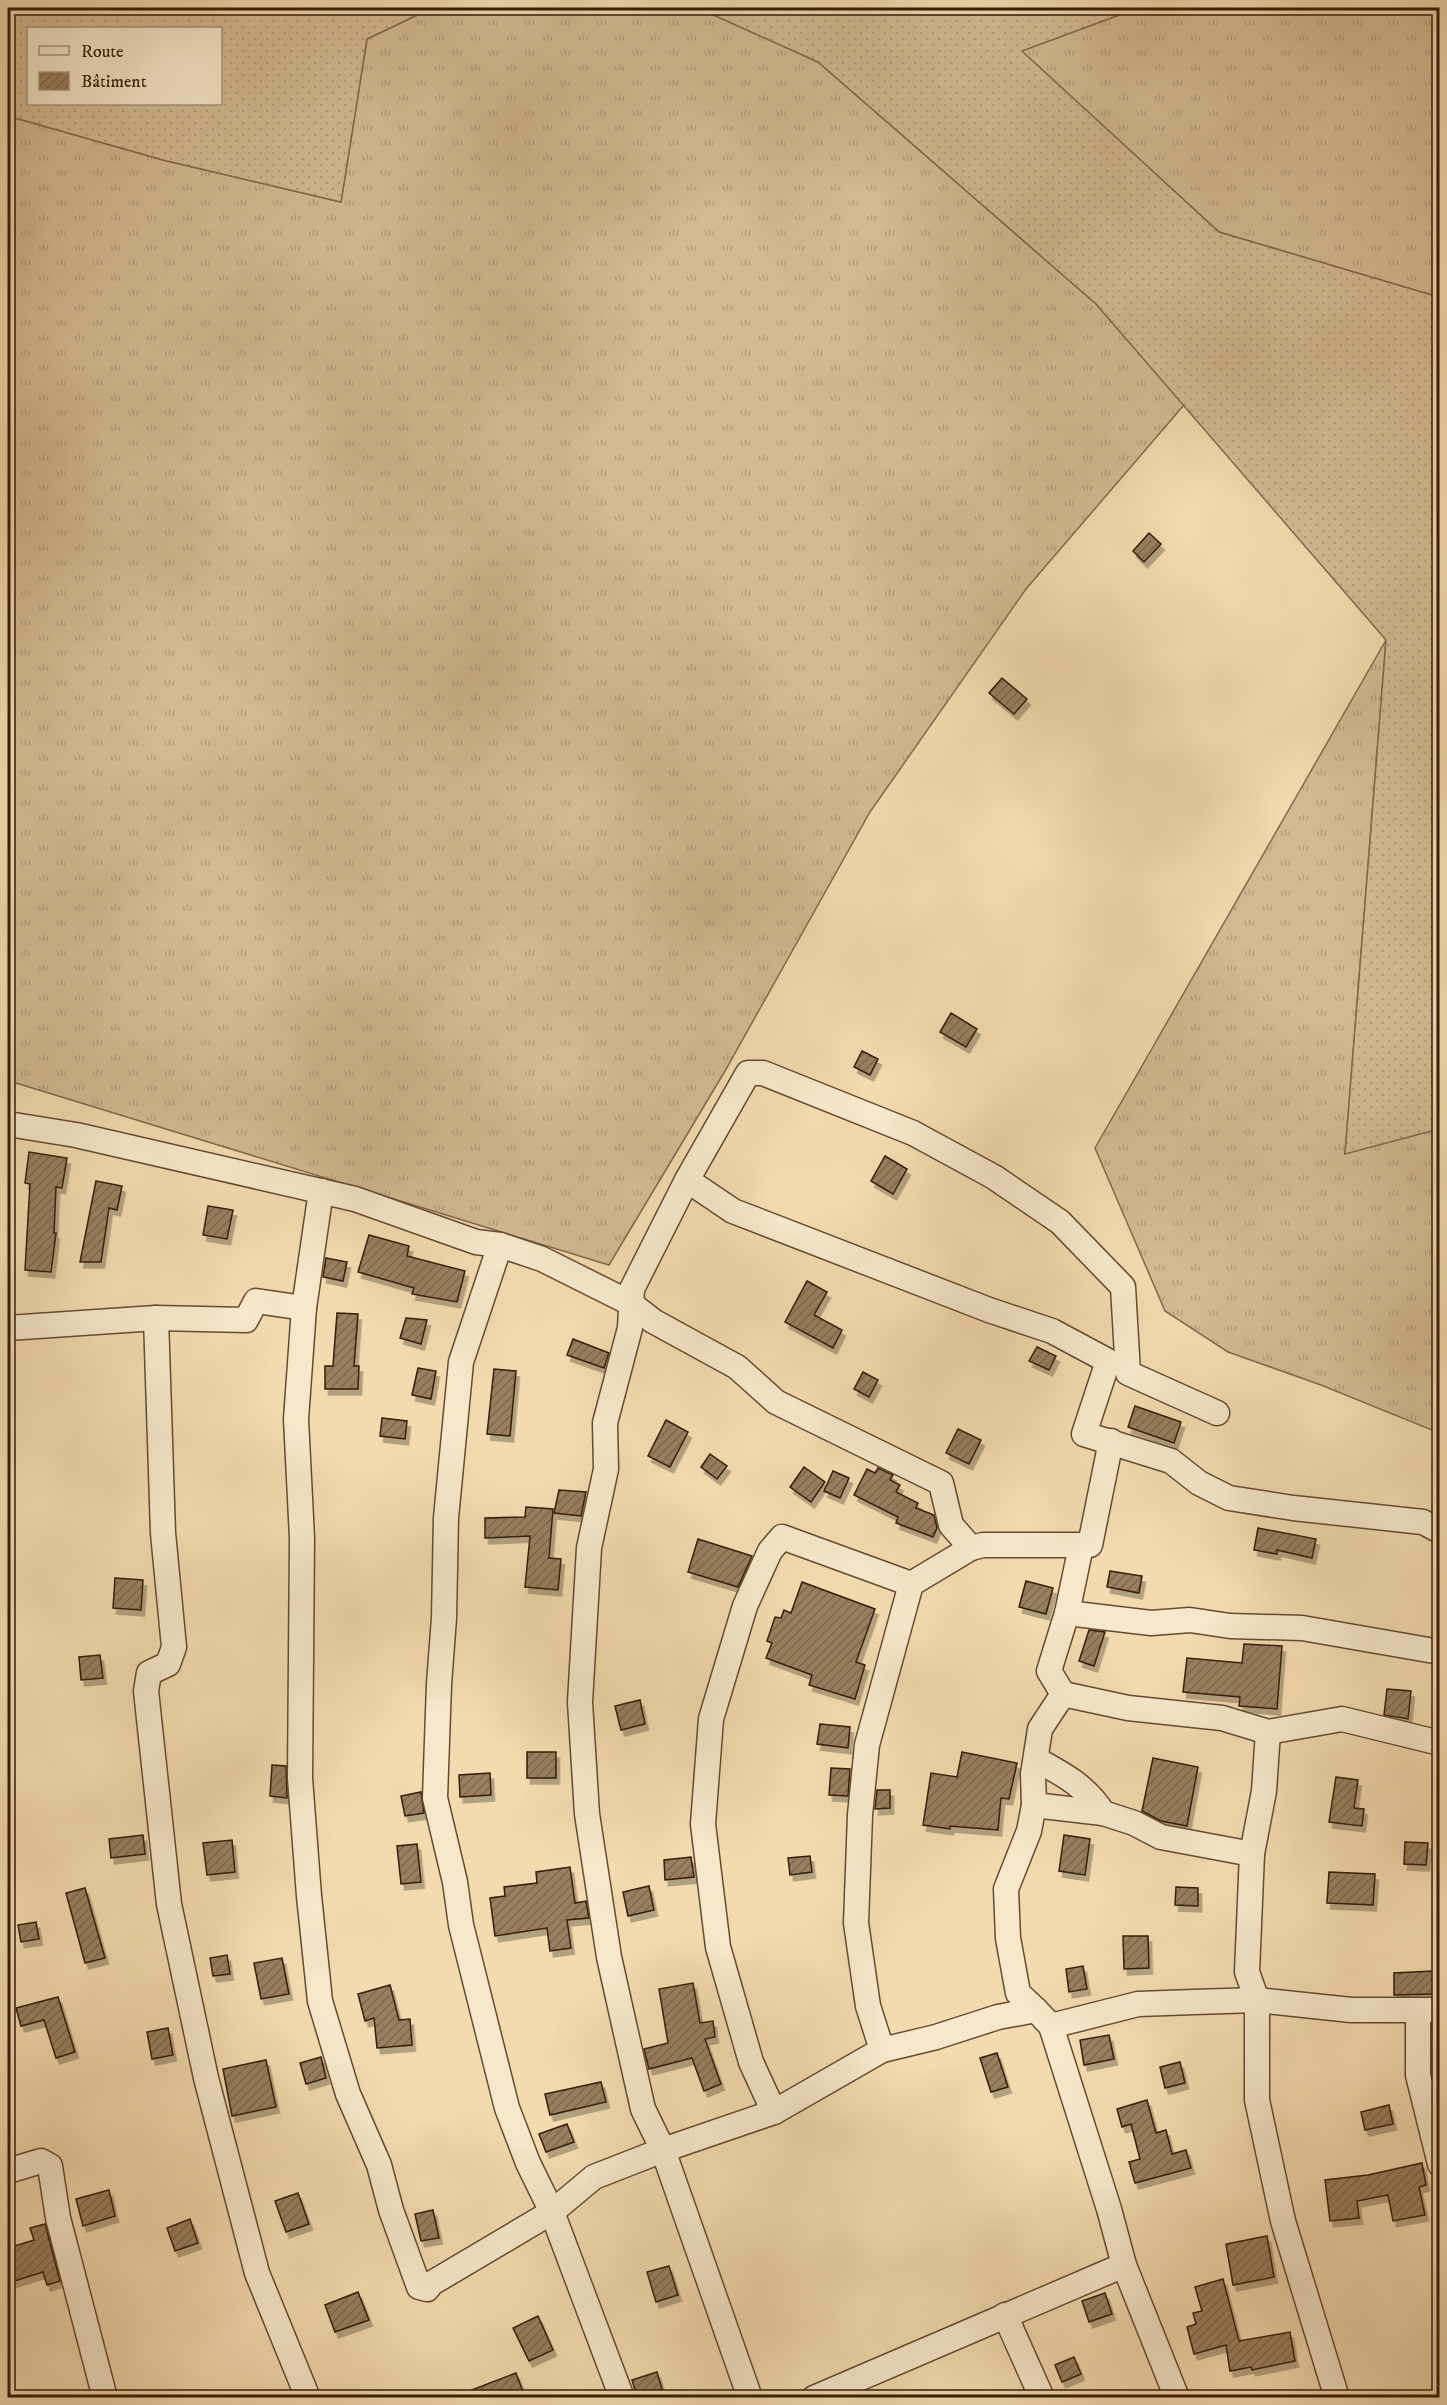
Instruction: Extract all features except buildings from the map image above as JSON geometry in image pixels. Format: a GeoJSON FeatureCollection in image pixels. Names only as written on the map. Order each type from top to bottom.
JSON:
{"type":"FeatureCollection","features":[{"type":"Feature","properties":{"kind":"street"},"geometry":{"type":"LineString","coordinates":[[750,2397],[663,2150],[643,2109],[609,1957],[587,1814],[580,1702],[589,1548],[606,1469],[605,1424],[630,1328],[632,1289],[687,1180],[748,1073],[754,1072],[913,1133],[994,1177],[1060,1222],[1123,1287],[1118,1367],[1084,1434],[1171,1461],[1199,1483],[1228,1498],[1293,1509],[1423,1522],[1440,1531]]}},
{"type":"Feature","properties":{"kind":"street"},"geometry":{"type":"LineString","coordinates":[[8,1124],[96,1139],[321,1191],[356,1200],[476,1242],[500,1245],[542,1259],[630,1303],[652,1321],[737,1366],[776,1402],[941,1484],[951,1526],[971,1548]]}},
{"type":"Feature","properties":{"kind":"street"},"geometry":{"type":"LineString","coordinates":[[687,1180],[734,1211],[989,1310],[1052,1331],[1118,1367],[1217,1413]]}},
{"type":"Feature","properties":{"kind":"street"},"geometry":{"type":"LineString","coordinates":[[321,1191],[304,1308],[296,1419],[302,1538],[300,1778],[320,2001],[348,2094],[380,2164],[391,2210],[419,2287],[428,2289],[432,2283],[552,2212],[594,2177],[663,2150],[774,2112],[882,2050],[936,2037],[998,2017],[1044,2018],[1138,2004],[1257,2000],[1351,2010],[1429,2011],[1418,2075],[1440,2164]]}},
{"type":"Feature","properties":{"kind":"street"},"geometry":{"type":"LineString","coordinates":[[500,1245],[461,1362],[446,1518],[444,1618],[435,1798],[455,1882],[461,1925],[507,2108],[528,2163],[552,2212],[622,2397]]}},
{"type":"Feature","properties":{"kind":"street"},"geometry":{"type":"LineString","coordinates":[[8,1328],[156,1318],[246,1320],[256,1301],[304,1308]]}},
{"type":"Feature","properties":{"kind":"street"},"geometry":{"type":"LineString","coordinates":[[156,1318],[163,1533],[174,1647],[168,1664],[149,1674],[146,1691],[169,1904],[206,2078],[257,2273],[308,2397]]}},
{"type":"Feature","properties":{"kind":"street"},"geometry":{"type":"LineString","coordinates":[[882,2050],[868,2006],[856,1923],[860,1815],[867,1745],[911,1584],[971,1548],[983,1545],[1090,1545],[1112,1441]]}},
{"type":"Feature","properties":{"kind":"street"},"geometry":{"type":"LineString","coordinates":[[774,2112],[751,2062],[718,1947],[703,1824],[711,1719],[744,1606],[770,1551],[782,1537],[911,1584]]}},
{"type":"Feature","properties":{"kind":"street"},"geometry":{"type":"LineString","coordinates":[[1081,1546],[1067,1613],[1049,1671],[1063,1694],[1128,1708],[1222,1718],[1268,1732],[1342,1719],[1440,1743]]}},
{"type":"Feature","properties":{"kind":"street"},"geometry":{"type":"LineString","coordinates":[[1067,1613],[1151,1623],[1190,1620],[1230,1626],[1302,1628],[1440,1652]]}},
{"type":"Feature","properties":{"kind":"street"},"geometry":{"type":"LineString","coordinates":[[1063,1694],[1040,1729],[1037,1760],[1033,1774],[1034,1805],[1029,1831],[1006,1888],[1008,1938],[1018,1993],[1044,2018],[1109,2209],[1124,2265],[1177,2397]]}},
{"type":"Feature","properties":{"kind":"street"},"geometry":{"type":"LineString","coordinates":[[1268,1732],[1264,1791],[1252,1854],[1247,1972],[1257,2000],[1257,2100],[1283,2222],[1337,2397]]}},
{"type":"Feature","properties":{"kind":"street"},"geometry":{"type":"LineString","coordinates":[[1037,1760],[1067,1776],[1092,1796],[1103,1813]]}},
{"type":"Feature","properties":{"kind":"street"},"geometry":{"type":"LineString","coordinates":[[1034,1805],[1103,1813],[1134,1823],[1161,1837],[1252,1854]]}},
{"type":"Feature","properties":{"kind":"street"},"geometry":{"type":"LineString","coordinates":[[8,2170],[40,2161],[50,2166],[58,2218],[105,2397]]}},
{"type":"Feature","properties":{"kind":"street"},"geometry":{"type":"LineString","coordinates":[[814,2397],[1124,2265]]}},
{"type":"Feature","properties":{"kind":"street"},"geometry":{"type":"LineString","coordinates":[[1005,2315],[1042,2397]]}},
{"type":"Feature","properties":{"kind":"green space"},"geometry":{"type":"Polygon","coordinates":[[[8,8],[432,8],[367,39],[341,202],[163,160],[8,116],[8,8]]]}},
{"type":"Feature","properties":{"kind":"green space"},"geometry":{"type":"Polygon","coordinates":[[[432,8],[698,8],[818,62],[1096,304],[1184,405],[1026,589],[870,812],[725,1071],[609,1265],[16,1083],[8,1083],[8,116],[163,160],[341,202],[367,39],[432,8]]]}},
{"type":"Feature","properties":{"kind":"green space"},"geometry":{"type":"Polygon","coordinates":[[[698,8],[1138,8],[1022,51],[1219,232],[1435,296],[1439,295],[1439,1129],[1345,1154],[1386,640],[1096,304],[818,62],[698,8]]]}},
{"type":"Feature","properties":{"kind":"green space"},"geometry":{"type":"Polygon","coordinates":[[[1138,8],[1439,8],[1439,295],[1435,296],[1219,232],[1021,51],[1138,8]]]}},
{"type":"Feature","properties":{"kind":"green space"},"geometry":{"type":"Polygon","coordinates":[[[1386,640],[1345,1153],[1439,1129],[1439,1433],[1321,1385],[1228,1352],[1165,1311],[1095,1148],[1386,640]]]}}]}
